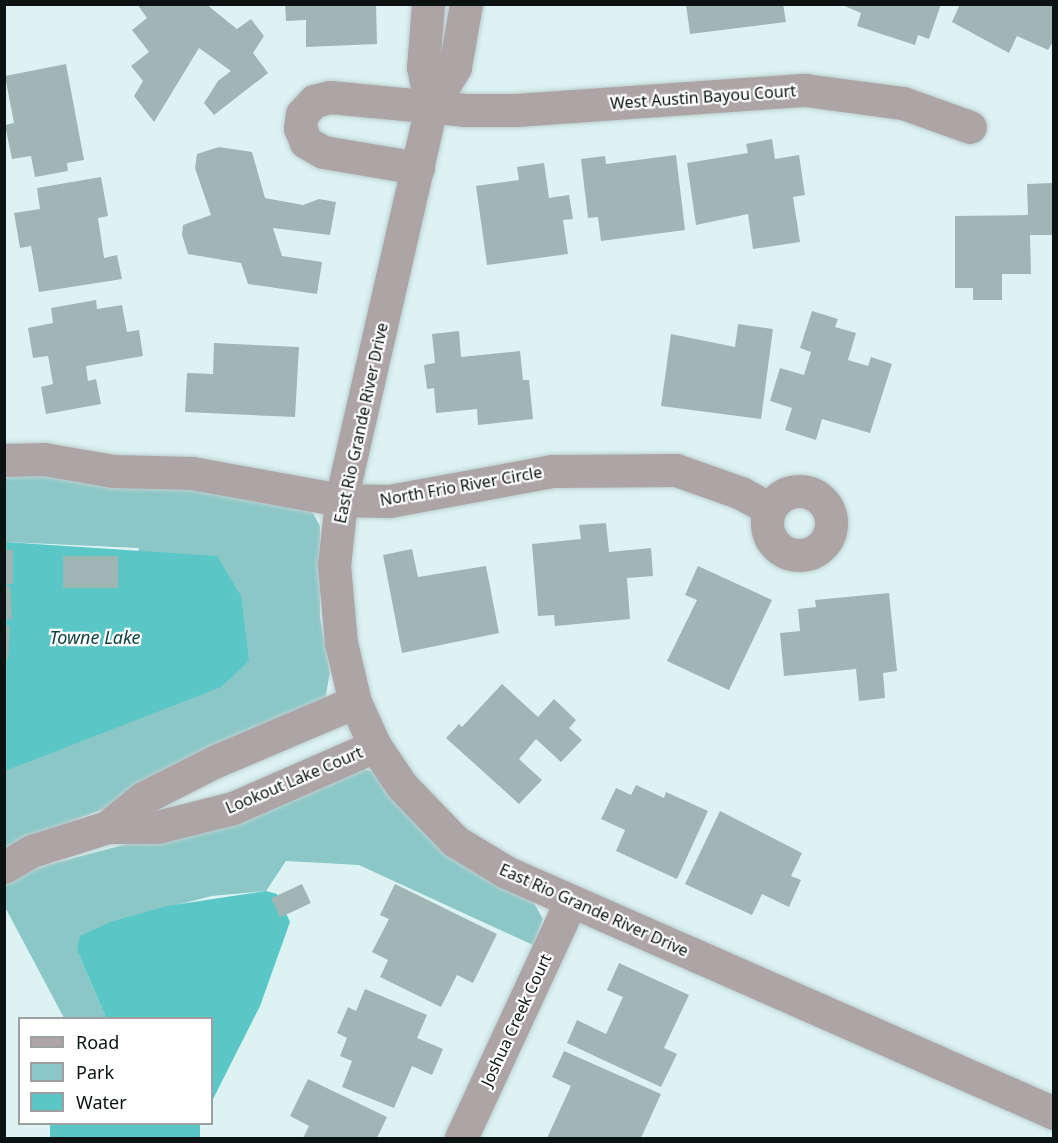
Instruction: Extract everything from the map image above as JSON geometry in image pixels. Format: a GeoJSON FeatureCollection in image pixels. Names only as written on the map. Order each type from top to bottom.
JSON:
{"type":"FeatureCollection","features":[{"type":"Feature","properties":{"kind":"street","name":"East Rio Grande River Drive"},"geometry":{"type":"LineString","coordinates":[[428,4],[423,67],[431,107]]}},
{"type":"Feature","properties":{"kind":"street","name":"East Rio Grande River Drive"},"geometry":{"type":"LineString","coordinates":[[466,4],[455,67],[431,107],[342,501],[334,565],[341,643],[355,702],[375,746],[402,786],[455,841],[506,872],[1053,1113]]}},
{"type":"Feature","properties":{"kind":"street","name":"West Austin Bayou Court"},"geometry":{"type":"LineString","coordinates":[[418,168],[323,152],[306,142],[300,129],[302,114],[314,101],[330,97],[431,107],[516,110],[805,90],[871,96],[935,113],[970,127]]}},
{"type":"Feature","properties":{"kind":"street","name":"North Frio River Circle"},"geometry":{"type":"LineString","coordinates":[[4,460],[44,459],[113,471],[192,473],[342,501],[389,501],[552,471],[676,470],[741,493],[770,508]]}},
{"type":"Feature","properties":{"kind":"street","name":"Lookout Lake Court"},"geometry":{"type":"LineString","coordinates":[[107,827],[142,798],[216,761],[355,702]]}},
{"type":"Feature","properties":{"kind":"street","name":"Lookout Lake Court"},"geometry":{"type":"LineString","coordinates":[[4,867],[32,851],[107,827],[156,826],[233,807],[375,746]]}},
{"type":"Feature","properties":{"kind":"street","name":"Joshua Creek Court"},"geometry":{"type":"LineString","coordinates":[[461,1138],[570,901]]}},
{"type":"Feature","properties":{"kind":"green space"},"geometry":{"type":"Polygon","coordinates":[[[5,473],[190,484],[309,506],[320,526],[320,617],[330,672],[325,700],[119,803],[5,847],[5,771],[88,736],[139,548],[5,542],[5,473]]]}},
{"type":"Feature","properties":{"kind":"green space"},"geometry":{"type":"Polygon","coordinates":[[[357,768],[372,771],[531,898],[543,919],[533,945],[359,865],[286,861],[266,891],[212,896],[113,921],[77,950],[106,1017],[63,1017],[5,907],[4,882],[47,865],[253,811],[357,768]]]}},
{"type":"Feature","properties":{"kind":"water","name":"Towne Lake"},"geometry":{"type":"Polygon","coordinates":[[[5,542],[217,556],[241,596],[249,661],[221,687],[5,771],[5,542]]]}},
{"type":"Feature","properties":{"kind":"water"},"geometry":{"type":"Polygon","coordinates":[[[266,891],[277,894],[290,922],[260,1006],[213,1099],[213,1017],[106,1017],[77,950],[80,936],[113,921],[167,906],[266,891]]]}},
{"type":"Feature","properties":{"kind":"water"},"geometry":{"type":"Polygon","coordinates":[[[50,1125],[200,1125],[200,1138],[50,1138],[50,1125]]]}},
{"type":"Feature","properties":{"kind":"building"},"geometry":{"type":"Polygon","coordinates":[[[137,4],[206,4],[237,29],[251,19],[264,36],[253,53],[268,73],[214,115],[204,103],[218,81],[231,71],[199,48],[154,122],[134,96],[143,81],[131,66],[149,52],[132,30],[147,18],[137,4]]]}},
{"type":"Feature","properties":{"kind":"building"},"geometry":{"type":"Polygon","coordinates":[[[285,4],[376,4],[377,44],[306,47],[306,20],[286,21],[285,4]]]}},
{"type":"Feature","properties":{"kind":"building"},"geometry":{"type":"Polygon","coordinates":[[[686,4],[783,4],[786,22],[690,34],[686,4]]]}},
{"type":"Feature","properties":{"kind":"building"},"geometry":{"type":"Polygon","coordinates":[[[840,4],[941,4],[929,39],[918,35],[915,45],[857,26],[861,13],[840,4]]]}},
{"type":"Feature","properties":{"kind":"building"},"geometry":{"type":"Polygon","coordinates":[[[960,4],[1054,4],[1054,40],[1048,50],[1017,36],[1009,53],[952,22],[960,4]]]}},
{"type":"Feature","properties":{"kind":"building"},"geometry":{"type":"Polygon","coordinates":[[[66,64],[84,160],[67,163],[68,171],[35,177],[31,156],[12,159],[5,125],[14,123],[5,76],[66,64]]]}},
{"type":"Feature","properties":{"kind":"building"},"geometry":{"type":"Polygon","coordinates":[[[772,139],[775,159],[799,155],[805,195],[793,197],[800,242],[753,249],[748,214],[696,225],[687,163],[748,153],[746,144],[772,139]]]}},
{"type":"Feature","properties":{"kind":"building"},"geometry":{"type":"Polygon","coordinates":[[[219,147],[252,152],[265,198],[303,205],[319,199],[336,202],[330,235],[273,228],[282,256],[322,262],[317,294],[248,284],[241,263],[188,254],[182,235],[183,225],[211,215],[195,168],[197,154],[219,147]]]}},
{"type":"Feature","properties":{"kind":"building"},"geometry":{"type":"Polygon","coordinates":[[[676,155],[685,230],[601,241],[598,217],[588,218],[581,159],[605,156],[606,164],[676,155]]]}},
{"type":"Feature","properties":{"kind":"building"},"geometry":{"type":"Polygon","coordinates":[[[544,163],[549,198],[569,195],[573,219],[563,220],[568,254],[487,265],[476,186],[519,180],[517,167],[544,163]]]}},
{"type":"Feature","properties":{"kind":"building"},"geometry":{"type":"Polygon","coordinates":[[[101,177],[108,216],[98,218],[104,258],[117,255],[122,279],[39,292],[31,246],[20,248],[14,213],[40,209],[37,188],[101,177]]]}},
{"type":"Feature","properties":{"kind":"building"},"geometry":{"type":"Polygon","coordinates":[[[1053,183],[1054,235],[1030,235],[1031,274],[1002,274],[1002,300],[973,300],[973,288],[955,288],[955,216],[1028,215],[1027,184],[1053,183]]]}},
{"type":"Feature","properties":{"kind":"building"},"geometry":{"type":"Polygon","coordinates":[[[96,300],[97,309],[122,305],[127,332],[139,330],[143,356],[86,366],[88,381],[96,379],[101,404],[46,414],[41,387],[53,384],[48,356],[33,358],[28,328],[53,323],[51,308],[96,300]]]}},
{"type":"Feature","properties":{"kind":"building"},"geometry":{"type":"Polygon","coordinates":[[[812,311],[838,319],[835,327],[856,333],[848,360],[868,366],[871,357],[892,364],[870,433],[822,419],[816,440],[785,430],[792,408],[770,401],[780,368],[804,375],[811,352],[800,348],[812,311]]]}},
{"type":"Feature","properties":{"kind":"building"},"geometry":{"type":"Polygon","coordinates":[[[738,324],[773,329],[761,419],[661,406],[671,334],[735,347],[738,324]]]}},
{"type":"Feature","properties":{"kind":"building"},"geometry":{"type":"Polygon","coordinates":[[[459,331],[461,357],[520,351],[523,380],[529,380],[533,419],[478,425],[477,409],[436,413],[434,388],[427,389],[424,365],[435,363],[432,334],[459,331]]]}},
{"type":"Feature","properties":{"kind":"building"},"geometry":{"type":"Polygon","coordinates":[[[214,343],[299,347],[295,417],[185,412],[187,373],[213,374],[214,343]]]}},
{"type":"Feature","properties":{"kind":"building"},"geometry":{"type":"Polygon","coordinates":[[[606,523],[609,552],[651,548],[653,576],[627,578],[630,619],[555,626],[554,615],[538,616],[532,544],[581,539],[579,525],[606,523]]]}},
{"type":"Feature","properties":{"kind":"building"},"geometry":{"type":"Polygon","coordinates":[[[412,549],[418,577],[486,566],[499,633],[402,653],[383,555],[412,549]]]}},
{"type":"Feature","properties":{"kind":"building"},"geometry":{"type":"Polygon","coordinates":[[[4,550],[13,550],[13,584],[4,584],[4,550]]]}},
{"type":"Feature","properties":{"kind":"building"},"geometry":{"type":"Polygon","coordinates":[[[63,556],[118,556],[118,588],[63,588],[63,556]]]}},
{"type":"Feature","properties":{"kind":"building"},"geometry":{"type":"Polygon","coordinates":[[[698,566],[772,600],[729,690],[667,661],[697,600],[685,595],[698,566]]]}},
{"type":"Feature","properties":{"kind":"building"},"geometry":{"type":"Polygon","coordinates":[[[4,586],[10,586],[12,619],[4,620],[4,586]]]}},
{"type":"Feature","properties":{"kind":"building"},"geometry":{"type":"Polygon","coordinates":[[[889,593],[897,671],[883,673],[885,698],[859,701],[856,669],[784,676],[780,633],[800,631],[798,609],[816,607],[815,600],[889,593]]]}},
{"type":"Feature","properties":{"kind":"building"},"geometry":{"type":"Polygon","coordinates":[[[4,626],[10,626],[8,659],[4,658],[4,626]]]}},
{"type":"Feature","properties":{"kind":"building"},"geometry":{"type":"Polygon","coordinates":[[[502,684],[538,717],[554,699],[576,720],[569,728],[582,740],[561,762],[536,739],[519,759],[542,780],[519,804],[446,738],[459,724],[462,727],[502,684]]]}},
{"type":"Feature","properties":{"kind":"building"},"geometry":{"type":"Polygon","coordinates":[[[636,785],[664,798],[666,792],[708,811],[677,879],[616,851],[625,830],[601,819],[616,788],[631,795],[636,785]]]}},
{"type":"Feature","properties":{"kind":"building"},"geometry":{"type":"Polygon","coordinates":[[[720,811],[802,853],[791,876],[801,880],[789,907],[762,894],[752,915],[685,884],[720,811]]]}},
{"type":"Feature","properties":{"kind":"building"},"geometry":{"type":"Polygon","coordinates":[[[302,884],[311,903],[280,917],[271,898],[302,884]]]}},
{"type":"Feature","properties":{"kind":"building"},"geometry":{"type":"Polygon","coordinates":[[[395,884],[497,934],[473,983],[457,975],[441,1007],[380,977],[388,960],[372,952],[389,919],[380,915],[395,884]]]}},
{"type":"Feature","properties":{"kind":"building"},"geometry":{"type":"Polygon","coordinates":[[[619,963],[689,995],[664,1048],[677,1054],[661,1087],[567,1043],[577,1020],[606,1034],[623,997],[607,990],[619,963]]]}},
{"type":"Feature","properties":{"kind":"building"},"geometry":{"type":"Polygon","coordinates":[[[365,989],[427,1015],[417,1038],[443,1049],[432,1075],[412,1066],[394,1108],[342,1087],[352,1061],[340,1056],[347,1038],[337,1033],[348,1007],[356,1011],[365,989]]]}},
{"type":"Feature","properties":{"kind":"building"},"geometry":{"type":"Polygon","coordinates":[[[564,1051],[661,1094],[641,1138],[547,1138],[571,1086],[552,1077],[564,1051]]]}},
{"type":"Feature","properties":{"kind":"building"},"geometry":{"type":"Polygon","coordinates":[[[308,1079],[387,1117],[377,1138],[303,1138],[309,1126],[290,1116],[308,1079]]]}}]}
